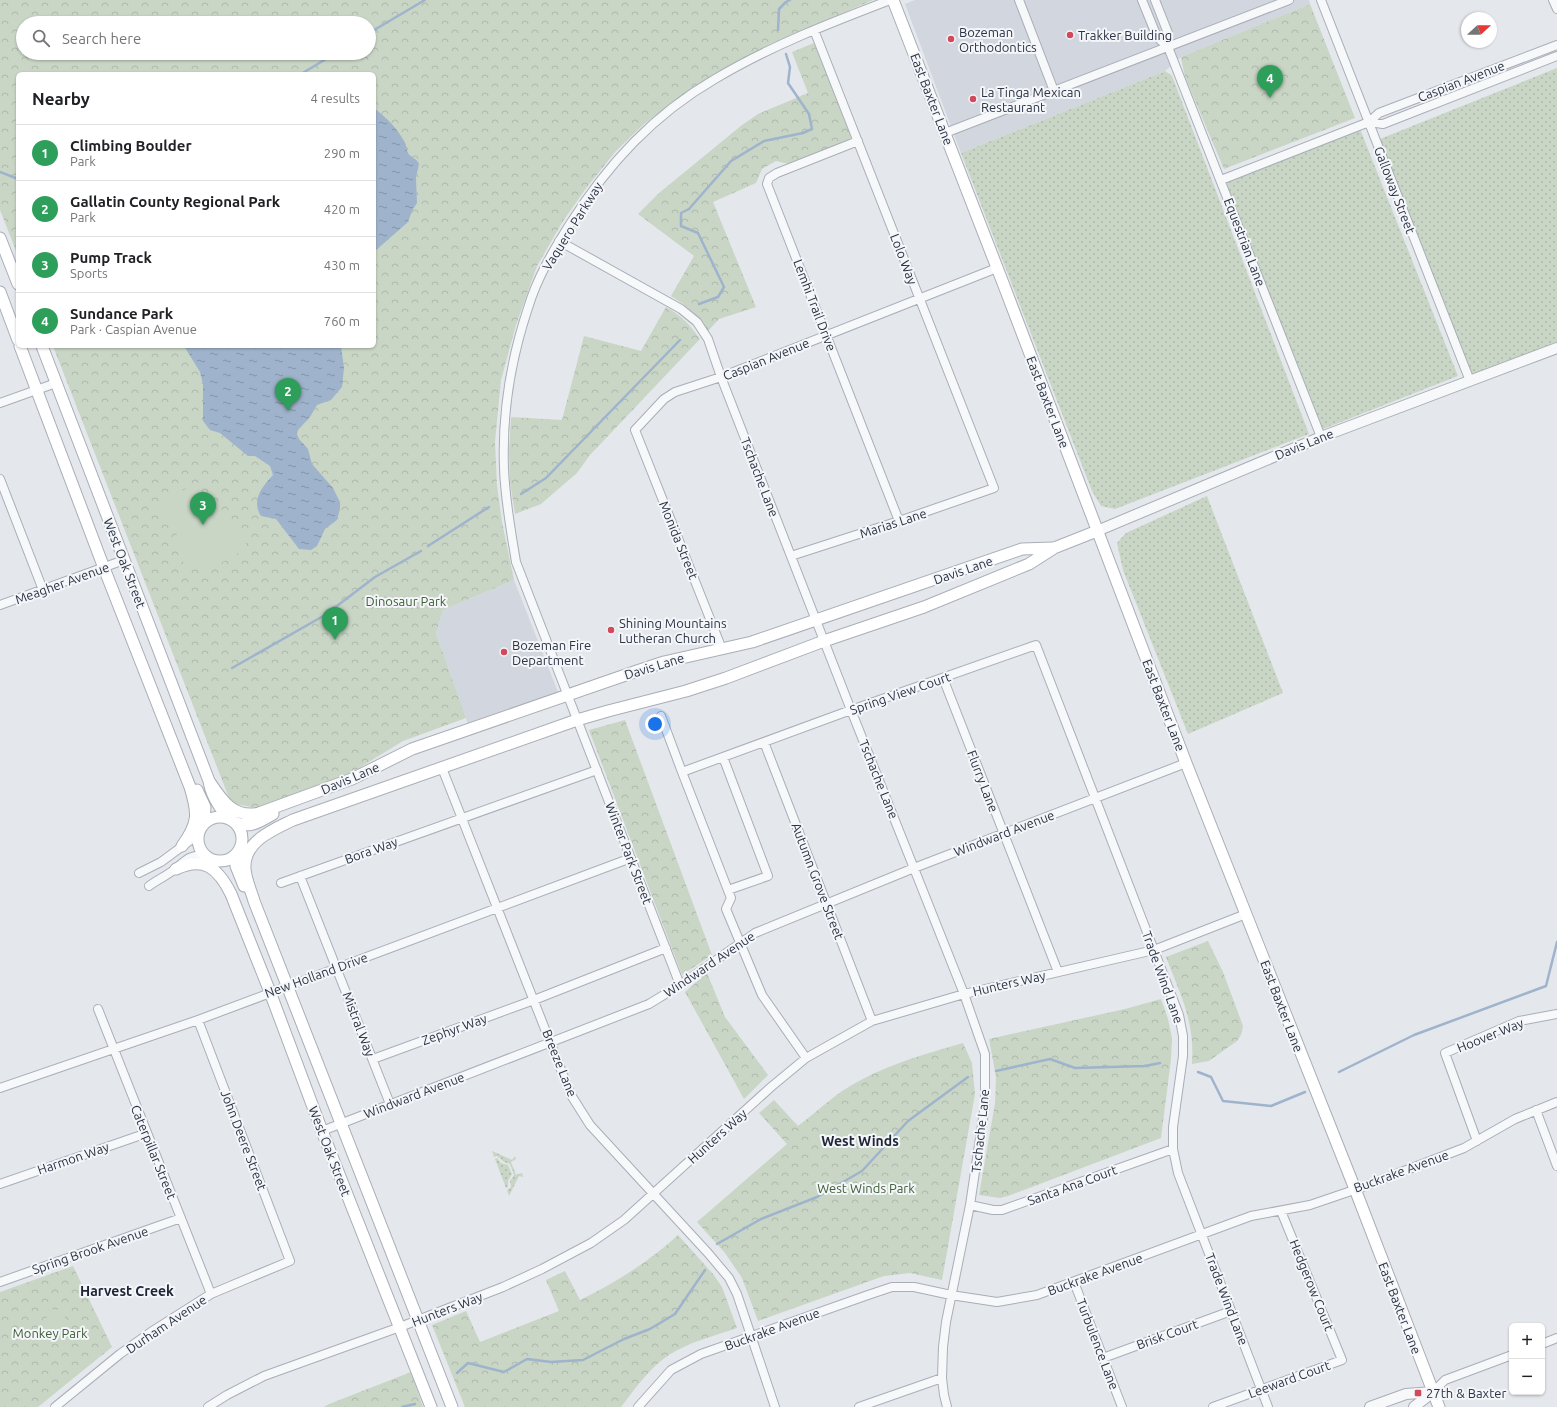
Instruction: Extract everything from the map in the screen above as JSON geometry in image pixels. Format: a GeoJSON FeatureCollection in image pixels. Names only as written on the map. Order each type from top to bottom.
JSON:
{"type":"FeatureCollection","features":[{"type":"Feature","properties":{"kind":"main road","name":"East Baxter Lane"},"geometry":{"type":"LineString","coordinates":[[894,0],[1186,763],[1439,1407]]}},
{"type":"Feature","properties":{"kind":"main road"},"geometry":{"type":"LineString","coordinates":[[0,238],[16,279]]}},
{"type":"Feature","properties":{"kind":"main road"},"geometry":{"type":"LineString","coordinates":[[0,292],[16,335]]}},
{"type":"Feature","properties":{"kind":"main road","name":"West Oak Street"},"geometry":{"type":"LineString","coordinates":[[21,348],[104,568],[182,765]]}},
{"type":"Feature","properties":{"kind":"main road","name":"West Oak Street"},"geometry":{"type":"LineString","coordinates":[[43,348],[209,780]]}},
{"type":"Feature","properties":{"kind":"main road","name":"Davis Lane"},"geometry":{"type":"LineString","coordinates":[[294,820],[577,720],[686,691],[726,678],[824,641],[931,604],[1029,564],[1054,548],[1097,531]]}},
{"type":"Feature","properties":{"kind":"main road","name":"Davis Lane"},"geometry":{"type":"LineString","coordinates":[[285,805],[352,779],[412,749],[568,694],[664,662],[752,642],[1022,549],[1054,548]]}},
{"type":"Feature","properties":{"kind":"main road"},"geometry":{"type":"LineString","coordinates":[[182,765],[197,789],[205,807],[199,842],[201,849],[218,863],[228,880],[231,894]]}},
{"type":"Feature","properties":{"kind":"main road"},"geometry":{"type":"LineString","coordinates":[[182,765],[197,812],[194,828],[182,846]]}},
{"type":"Feature","properties":{"kind":"main road"},"geometry":{"type":"LineString","coordinates":[[209,780],[225,804],[236,811],[246,814],[256,814],[285,805]]}},
{"type":"Feature","properties":{"kind":"main road"},"geometry":{"type":"LineString","coordinates":[[209,780],[212,794],[231,820],[239,827],[241,833],[236,866],[245,888],[254,901]]}},
{"type":"Feature","properties":{"kind":"main road"},"geometry":{"type":"LineString","coordinates":[[202,829],[213,818],[221,817],[246,826],[254,824],[285,805]]}},
{"type":"Feature","properties":{"kind":"main road"},"geometry":{"type":"LineString","coordinates":[[209,857],[226,860],[239,850],[248,839],[272,826],[294,820]]}},
{"type":"Feature","properties":{"kind":"main road"},"geometry":{"type":"LineString","coordinates":[[254,901],[245,866],[249,851],[253,844],[261,838],[294,820]]}},
{"type":"Feature","properties":{"kind":"main road"},"geometry":{"type":"LineString","coordinates":[[176,868],[194,863],[210,867],[224,881],[231,894]]}},
{"type":"Feature","properties":{"kind":"main road","name":"West Oak Street"},"geometry":{"type":"LineString","coordinates":[[231,894],[431,1407]]}},
{"type":"Feature","properties":{"kind":"main road","name":"West Oak Street"},"geometry":{"type":"LineString","coordinates":[[254,901],[452,1407]]}},
{"type":"Feature","properties":{"kind":"street","name":"Vaquero Parkway"},"geometry":{"type":"LineString","coordinates":[[577,720],[516,562],[509,519],[504,467],[508,390],[528,308],[543,269],[559,241],[604,174],[628,147],[679,102],[713,80],[772,48],[890,0]]}},
{"type":"Feature","properties":{"kind":"street"},"geometry":{"type":"LineString","coordinates":[[1019,0],[1054,91]]}},
{"type":"Feature","properties":{"kind":"street","name":"Equestrian Lane"},"geometry":{"type":"LineString","coordinates":[[1142,0],[1157,37],[1168,47]]}},
{"type":"Feature","properties":{"kind":"street","name":"Equestrian Lane"},"geometry":{"type":"LineString","coordinates":[[1155,0],[1168,33],[1168,47],[1321,437]]}},
{"type":"Feature","properties":{"kind":"street"},"geometry":{"type":"LineString","coordinates":[[945,133],[1289,0]]}},
{"type":"Feature","properties":{"kind":"street","name":"Galloway Street"},"geometry":{"type":"LineString","coordinates":[[1321,0],[1470,381]]}},
{"type":"Feature","properties":{"kind":"street"},"geometry":{"type":"LineString","coordinates":[[1553,0],[1557,9]]}},
{"type":"Feature","properties":{"kind":"street","name":"Lolo Way"},"geometry":{"type":"LineString","coordinates":[[814,30],[994,488]]}},
{"type":"Feature","properties":{"kind":"street","name":"Caspian Avenue"},"geometry":{"type":"LineString","coordinates":[[1221,180],[1369,122],[1379,113],[1557,45]]}},
{"type":"Feature","properties":{"kind":"street","name":"Caspian Avenue"},"geometry":{"type":"LineString","coordinates":[[1369,122],[1383,124],[1557,56]]}},
{"type":"Feature","properties":{"kind":"street","name":"Lemhi Trail Drive"},"geometry":{"type":"LineString","coordinates":[[858,141],[777,173],[769,178],[767,184],[899,521]]}},
{"type":"Feature","properties":{"kind":"street","name":"Tschache Lane"},"geometry":{"type":"LineString","coordinates":[[559,241],[682,309],[697,322],[708,339],[721,377],[824,641],[964,994],[985,1054],[985,1105],[970,1205],[951,1295],[943,1347],[942,1378],[947,1407]]}},
{"type":"Feature","properties":{"kind":"street","name":"Caspian Avenue"},"geometry":{"type":"LineString","coordinates":[[635,430],[664,399],[675,392],[721,377],[997,268]]}},
{"type":"Feature","properties":{"kind":"street","name":"Davis Lane"},"geometry":{"type":"LineString","coordinates":[[1097,531],[1321,437],[1557,348]]}},
{"type":"Feature","properties":{"kind":"street"},"geometry":{"type":"LineString","coordinates":[[0,403],[56,383]]}},
{"type":"Feature","properties":{"kind":"street","name":"Monida Street"},"geometry":{"type":"LineString","coordinates":[[635,430],[722,649]]}},
{"type":"Feature","properties":{"kind":"street"},"geometry":{"type":"LineString","coordinates":[[0,479],[3,498],[43,590]]}},
{"type":"Feature","properties":{"kind":"street","name":"Marias Lane"},"geometry":{"type":"LineString","coordinates":[[791,556],[994,488]]}},
{"type":"Feature","properties":{"kind":"street","name":"Meagher Avenue"},"geometry":{"type":"LineString","coordinates":[[0,605],[124,560]]}},
{"type":"Feature","properties":{"kind":"street","name":"Spring View Court"},"geometry":{"type":"LineString","coordinates":[[682,772],[851,710],[1036,645]]}},
{"type":"Feature","properties":{"kind":"street","name":"Trade Wind Lane"},"geometry":{"type":"LineString","coordinates":[[1036,645],[1179,1015],[1183,1036],[1183,1056],[1173,1127],[1173,1149],[1178,1173],[1268,1407]]}},
{"type":"Feature","properties":{"kind":"street","name":"Flurry Lane"},"geometry":{"type":"LineString","coordinates":[[943,678],[1058,972]]}},
{"type":"Feature","properties":{"kind":"street"},"geometry":{"type":"LineString","coordinates":[[661,716],[731,898],[726,909],[762,995],[806,1058]]}},
{"type":"Feature","properties":{"kind":"street","name":"Winter Park Street"},"geometry":{"type":"LineString","coordinates":[[577,720],[680,985]]}},
{"type":"Feature","properties":{"kind":"street","name":"Autumn Grove Street"},"geometry":{"type":"LineString","coordinates":[[764,742],[872,1021]]}},
{"type":"Feature","properties":{"kind":"street"},"geometry":{"type":"LineString","coordinates":[[723,757],[768,876],[728,890]]}},
{"type":"Feature","properties":{"kind":"street","name":"Windward Avenue"},"geometry":{"type":"LineString","coordinates":[[322,1130],[649,1004],[680,985],[755,933],[914,868],[1186,763]]}},
{"type":"Feature","properties":{"kind":"street","name":"Breeze Lane"},"geometry":{"type":"LineString","coordinates":[[442,768],[571,1095],[590,1125],[708,1253],[729,1278],[737,1294],[775,1407]]}},
{"type":"Feature","properties":{"kind":"street","name":"Bora Way"},"geometry":{"type":"LineString","coordinates":[[281,883],[596,770]]}},
{"type":"Feature","properties":{"kind":"street"},"geometry":{"type":"LineString","coordinates":[[139,873],[160,862],[202,829]]}},
{"type":"Feature","properties":{"kind":"street"},"geometry":{"type":"LineString","coordinates":[[149,886],[192,856],[209,857]]}},
{"type":"Feature","properties":{"kind":"street","name":"New Holland Drive"},"geometry":{"type":"LineString","coordinates":[[0,1088],[198,1020],[631,858]]}},
{"type":"Feature","properties":{"kind":"street","name":"Mistral Way"},"geometry":{"type":"LineString","coordinates":[[300,876],[390,1104]]}},
{"type":"Feature","properties":{"kind":"street","name":"Hunters Way"},"geometry":{"type":"LineString","coordinates":[[208,1407],[232,1392],[264,1376],[400,1327],[509,1284],[556,1262],[591,1243],[624,1220],[806,1058],[872,1021],[964,994],[1154,950],[1246,914]]}},
{"type":"Feature","properties":{"kind":"street","name":"Zephyr Way"},"geometry":{"type":"LineString","coordinates":[[373,1059],[534,1000],[666,948]]}},
{"type":"Feature","properties":{"kind":"street","name":"Caterpillar Street"},"geometry":{"type":"LineString","coordinates":[[98,1009],[211,1294]]}},
{"type":"Feature","properties":{"kind":"street","name":"Hoover Way"},"geometry":{"type":"LineString","coordinates":[[1477,1141],[1444,1053],[1519,1021],[1557,1014]]}},
{"type":"Feature","properties":{"kind":"street","name":"John Deere Street"},"geometry":{"type":"LineString","coordinates":[[198,1020],[290,1261]]}},
{"type":"Feature","properties":{"kind":"street","name":"Buckrake Avenue"},"geometry":{"type":"LineString","coordinates":[[638,1407],[671,1370],[702,1354],[892,1287],[914,1286],[951,1295],[997,1302],[1037,1295],[1251,1216],[1310,1205],[1354,1189],[1464,1148],[1516,1119],[1557,1102]]}},
{"type":"Feature","properties":{"kind":"street"},"geometry":{"type":"LineString","coordinates":[[1536,1110],[1557,1166]]}},
{"type":"Feature","properties":{"kind":"street","name":"Harmon Way"},"geometry":{"type":"LineString","coordinates":[[0,1184],[147,1133]]}},
{"type":"Feature","properties":{"kind":"street","name":"Santa Ana Court"},"geometry":{"type":"LineString","coordinates":[[970,1205],[992,1210],[1002,1210],[1173,1149]]}},
{"type":"Feature","properties":{"kind":"street","name":"Hedgerow Court"},"geometry":{"type":"LineString","coordinates":[[1281,1211],[1342,1360]]}},
{"type":"Feature","properties":{"kind":"street","name":"Spring Brook Avenue"},"geometry":{"type":"LineString","coordinates":[[0,1282],[181,1218]]}},
{"type":"Feature","properties":{"kind":"street","name":"Durham Avenue"},"geometry":{"type":"LineString","coordinates":[[56,1407],[145,1336],[211,1294],[290,1261]]}},
{"type":"Feature","properties":{"kind":"street","name":"Turbulence Lane"},"geometry":{"type":"LineString","coordinates":[[1074,1282],[1122,1407]]}},
{"type":"Feature","properties":{"kind":"street","name":"Brisk Court"},"geometry":{"type":"LineString","coordinates":[[1102,1358],[1231,1311]]}},
{"type":"Feature","properties":{"kind":"street"},"geometry":{"type":"LineString","coordinates":[[1545,1343],[1557,1338]]}},
{"type":"Feature","properties":{"kind":"street"},"geometry":{"type":"LineString","coordinates":[[1414,1407],[1445,1380],[1509,1356]]}},
{"type":"Feature","properties":{"kind":"street","name":"Leeward Court"},"geometry":{"type":"LineString","coordinates":[[1214,1407],[1342,1360]]}},
{"type":"Feature","properties":{"kind":"street"},"geometry":{"type":"LineString","coordinates":[[859,1407],[942,1378]]}},
{"type":"Feature","properties":{"kind":"street"},"geometry":{"type":"LineString","coordinates":[[1370,1407],[1406,1394],[1433,1392]]}},
{"type":"Feature","properties":{"kind":"shaded area"},"geometry":{"type":"Polygon","coordinates":[[[915,0],[1309,0],[1310,4],[1181,57],[1165,71],[961,153],[905,4],[915,0]]]}},
{"type":"Feature","properties":{"kind":"shaded area"},"geometry":{"type":"Polygon","coordinates":[[[514,580],[558,692],[468,724],[436,633],[443,610],[514,580]]]}},
{"type":"Feature","properties":{"kind":"green space","name":"Dinosaur Park"},"geometry":{"type":"Polygon","coordinates":[[[0,0],[873,0],[770,44],[699,83],[644,124],[616,151],[587,187],[563,221],[537,266],[516,325],[501,380],[495,442],[497,485],[502,522],[514,580],[443,610],[436,633],[466,718],[403,741],[351,773],[256,808],[231,803],[54,348],[376,348],[376,72],[16,72],[16,251],[0,210],[0,0]]]}},
{"type":"Feature","properties":{"kind":"green space"},"geometry":{"type":"Polygon","coordinates":[[[1310,4],[1355,118],[1224,169],[1185,77],[1181,57],[1310,4]]]}},
{"type":"Feature","properties":{"kind":"green space"},"geometry":{"type":"Polygon","coordinates":[[[814,43],[854,140],[789,164],[776,161],[762,169],[756,183],[713,202],[756,307],[719,319],[708,331],[692,311],[671,296],[694,256],[638,214],[659,193],[742,125],[758,114],[808,93],[792,52],[814,43]]]}},
{"type":"Feature","properties":{"kind":"green space"},"geometry":{"type":"Polygon","coordinates":[[[1557,68],[1557,342],[1472,375],[1380,139],[1557,68]]]}},
{"type":"Feature","properties":{"kind":"green space"},"geometry":{"type":"Polygon","coordinates":[[[1165,71],[1172,76],[1309,434],[1115,509],[1101,506],[1092,491],[961,153],[1165,71]]]}},
{"type":"Feature","properties":{"kind":"green space"},"geometry":{"type":"Polygon","coordinates":[[[1360,129],[1458,376],[1323,429],[1225,182],[1360,129]]]}},
{"type":"Feature","properties":{"kind":"green space"},"geometry":{"type":"Polygon","coordinates":[[[666,307],[685,321],[700,339],[590,455],[577,473],[541,504],[515,514],[510,482],[509,451],[511,417],[562,420],[584,336],[641,351],[666,307]]]}},
{"type":"Feature","properties":{"kind":"green space"},"geometry":{"type":"Polygon","coordinates":[[[189,488],[218,516],[247,535],[247,542],[242,550],[223,562],[212,566],[193,568],[187,566],[183,562],[179,553],[175,528],[162,511],[160,507],[160,499],[189,488]]]}},
{"type":"Feature","properties":{"kind":"green space"},"geometry":{"type":"Polygon","coordinates":[[[1207,496],[1283,693],[1188,734],[1123,570],[1117,543],[1126,533],[1207,496]]]}},
{"type":"Feature","properties":{"kind":"green space"},"geometry":{"type":"Polygon","coordinates":[[[625,720],[712,955],[682,975],[589,730],[625,720]]]}},
{"type":"Feature","properties":{"kind":"green space"},"geometry":{"type":"Polygon","coordinates":[[[1208,941],[1223,972],[1243,1026],[1241,1035],[1237,1041],[1209,1061],[1192,1064],[1191,1035],[1186,1009],[1166,957],[1208,941]]]}},
{"type":"Feature","properties":{"kind":"green space"},"geometry":{"type":"Polygon","coordinates":[[[707,973],[725,1017],[768,1075],[744,1099],[685,992],[707,973]]]}},
{"type":"Feature","properties":{"kind":"green space"},"geometry":{"type":"Polygon","coordinates":[[[1161,999],[1168,1019],[1172,1038],[1171,1059],[1161,1138],[1008,1196],[1000,1198],[979,1195],[995,1103],[996,1077],[989,1039],[1125,1009],[1161,999]]]}},
{"type":"Feature","properties":{"kind":"green space","name":"West Winds Park"},"geometry":{"type":"Polygon","coordinates":[[[963,1043],[972,1063],[975,1094],[942,1280],[910,1273],[884,1276],[758,1321],[742,1278],[725,1253],[697,1222],[787,1144],[759,1113],[774,1100],[798,1126],[851,1085],[884,1069],[910,1059],[963,1043]]]}},
{"type":"Feature","properties":{"kind":"green space"},"geometry":{"type":"Polygon","coordinates":[[[492,1151],[512,1160],[515,1156],[516,1159],[511,1162],[516,1175],[522,1173],[523,1177],[519,1176],[509,1196],[507,1190],[511,1187],[510,1181],[514,1175],[510,1164],[504,1162],[497,1156],[494,1157],[492,1151]]]}},
{"type":"Feature","properties":{"kind":"green space"},"geometry":{"type":"Polygon","coordinates":[[[497,1158],[501,1163],[508,1165],[512,1174],[508,1181],[508,1187],[506,1188],[495,1159],[497,1158]]]}},
{"type":"Feature","properties":{"kind":"green space"},"geometry":{"type":"Polygon","coordinates":[[[678,1235],[713,1274],[722,1287],[737,1328],[693,1343],[669,1355],[649,1372],[621,1407],[465,1407],[432,1325],[466,1311],[480,1342],[559,1311],[546,1280],[565,1271],[580,1300],[632,1271],[656,1254],[678,1235]]]}},
{"type":"Feature","properties":{"kind":"green space","name":"Monkey Park"},"geometry":{"type":"Polygon","coordinates":[[[73,1266],[112,1347],[38,1407],[0,1407],[0,1292],[73,1266]]]}},
{"type":"Feature","properties":{"kind":"green space"},"geometry":{"type":"Polygon","coordinates":[[[47,1309],[65,1310],[64,1340],[46,1340],[47,1309]]]}},
{"type":"Feature","properties":{"kind":"green space"},"geometry":{"type":"Polygon","coordinates":[[[411,1372],[423,1407],[324,1407],[329,1404],[411,1372]]]}},
{"type":"Feature","properties":{"kind":"water"},"geometry":{"type":"Polygon","coordinates":[[[376,110],[395,127],[405,142],[408,153],[417,160],[419,164],[416,178],[417,203],[408,222],[376,250],[376,110]]]}},
{"type":"Feature","properties":{"kind":"water"},"geometry":{"type":"Polygon","coordinates":[[[185,348],[341,348],[344,368],[342,387],[331,400],[317,405],[310,417],[298,430],[297,434],[299,439],[308,449],[312,464],[333,488],[340,502],[337,520],[325,529],[317,546],[311,550],[299,549],[276,519],[261,516],[257,505],[258,499],[259,494],[265,484],[273,475],[270,466],[255,456],[248,456],[220,433],[210,430],[203,421],[203,384],[200,372],[185,348]]]}},
{"type":"Feature","properties":{"kind":"waterway"},"geometry":{"type":"LineString","coordinates":[[376,29],[425,0]]}},
{"type":"Feature","properties":{"kind":"waterway"},"geometry":{"type":"LineString","coordinates":[[778,30],[779,9],[790,0]]}},
{"type":"Feature","properties":{"kind":"waterway"},"geometry":{"type":"LineString","coordinates":[[699,304],[718,297],[724,287],[698,233],[681,226],[681,213],[689,209],[731,161],[764,141],[803,133],[812,129],[809,114],[788,83],[790,67],[786,54]]}},
{"type":"Feature","properties":{"kind":"waterway"},"geometry":{"type":"LineString","coordinates":[[304,72],[324,60]]}},
{"type":"Feature","properties":{"kind":"waterway"},"geometry":{"type":"LineString","coordinates":[[0,172],[16,178]]}},
{"type":"Feature","properties":{"kind":"waterway"},"geometry":{"type":"LineString","coordinates":[[521,494],[546,478],[680,340]]}},
{"type":"Feature","properties":{"kind":"waterway"},"geometry":{"type":"LineString","coordinates":[[428,546],[489,507]]}},
{"type":"Feature","properties":{"kind":"waterway"},"geometry":{"type":"LineString","coordinates":[[232,668],[325,615],[375,577],[421,551]]}},
{"type":"Feature","properties":{"kind":"waterway"},"geometry":{"type":"LineString","coordinates":[[1339,1072],[1414,1035],[1546,986],[1557,942]]}},
{"type":"Feature","properties":{"kind":"waterway"},"geometry":{"type":"LineString","coordinates":[[996,1071],[1050,1059],[1075,1068],[1145,1066],[1160,1063]]}},
{"type":"Feature","properties":{"kind":"waterway"},"geometry":{"type":"LineString","coordinates":[[1198,1072],[1211,1077],[1223,1101],[1271,1106],[1305,1092]]}},
{"type":"Feature","properties":{"kind":"waterway"},"geometry":{"type":"LineString","coordinates":[[717,1244],[761,1219],[817,1197],[862,1171],[908,1121],[968,1077]]}},
{"type":"Feature","properties":{"kind":"waterway"},"geometry":{"type":"LineString","coordinates":[[457,1373],[468,1363],[504,1372],[527,1359],[551,1362],[583,1360],[624,1339],[650,1329],[675,1314],[705,1270]]}},
{"type":"Feature","properties":{"kind":"waterway"},"geometry":{"type":"LineString","coordinates":[[402,1407],[415,1404]]}},
{"type":"Feature","properties":{"kind":"place","name":"Trakker Building"},"geometry":{"type":"Point","coordinates":[1070,35]}},
{"type":"Feature","properties":{"kind":"place","name":"Bozeman Orthodontics"},"geometry":{"type":"Point","coordinates":[951,39]}},
{"type":"Feature","properties":{"kind":"place","name":"Sundance Park"},"geometry":{"type":"Point","coordinates":[1270,98]}},
{"type":"Feature","properties":{"kind":"place","name":"La Tinga Mexican Restaurant"},"geometry":{"type":"Point","coordinates":[973,99]}},
{"type":"Feature","properties":{"kind":"place","name":"Gallatin County Regional Park"},"geometry":{"type":"Point","coordinates":[288,411]}},
{"type":"Feature","properties":{"kind":"place","name":"Pump Track"},"geometry":{"type":"Point","coordinates":[203,525]}},
{"type":"Feature","properties":{"kind":"place","name":"Shining Mountains Lutheran Church"},"geometry":{"type":"Point","coordinates":[611,630]}},
{"type":"Feature","properties":{"kind":"place","name":"Climbing Boulder"},"geometry":{"type":"Point","coordinates":[335,640]}},
{"type":"Feature","properties":{"kind":"place","name":"Bozeman Fire Department"},"geometry":{"type":"Point","coordinates":[504,652]}},
{"type":"Feature","properties":{"kind":"place","name":"27th & Baxter"},"geometry":{"type":"Point","coordinates":[1418,1393]}},
{"type":"Feature","properties":{"kind":"district","name":"West Winds"},"geometry":{"type":"Point","coordinates":[860,1141]}},
{"type":"Feature","properties":{"kind":"district","name":"Harvest Creek"},"geometry":{"type":"Point","coordinates":[127,1291]}}]}
